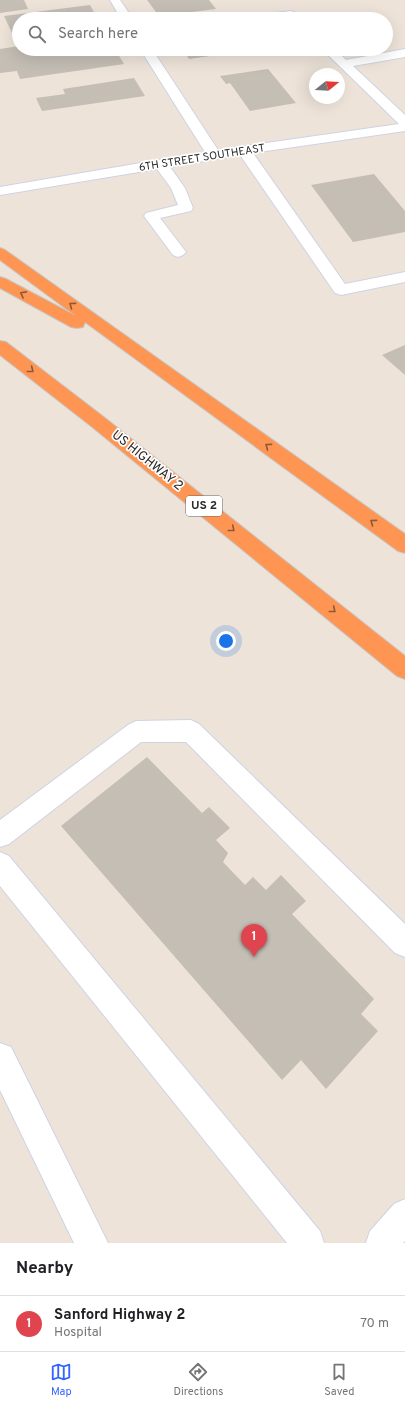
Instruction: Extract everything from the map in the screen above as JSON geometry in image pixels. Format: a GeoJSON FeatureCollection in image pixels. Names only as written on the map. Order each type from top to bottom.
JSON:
{"type":"FeatureCollection","features":[{"type":"Feature","properties":{"kind":"highway"},"geometry":{"type":"LineString","coordinates":[[0,253],[405,545]]}},
{"type":"Feature","properties":{"kind":"highway"},"geometry":{"type":"LineString","coordinates":[[0,282],[83,326],[190,390]]}},
{"type":"Feature","properties":{"kind":"highway","name":"US HIGHWAY 2"},"geometry":{"type":"LineString","coordinates":[[0,346],[128,446],[405,669]]}},
{"type":"Feature","properties":{"kind":"street"},"geometry":{"type":"LineString","coordinates":[[115,0],[123,12]]}},
{"type":"Feature","properties":{"kind":"street"},"geometry":{"type":"LineString","coordinates":[[282,5],[290,12]]}},
{"type":"Feature","properties":{"kind":"street"},"geometry":{"type":"LineString","coordinates":[[393,55],[405,53]]}},
{"type":"Feature","properties":{"kind":"street"},"geometry":{"type":"LineString","coordinates":[[150,56],[214,155]]}},
{"type":"Feature","properties":{"kind":"street"},"geometry":{"type":"LineString","coordinates":[[335,56],[405,122]]}},
{"type":"Feature","properties":{"kind":"street"},"geometry":{"type":"LineString","coordinates":[[344,64],[388,56]]}},
{"type":"Feature","properties":{"kind":"street","name":"6TH STREET SOUTHEAST"},"geometry":{"type":"LineString","coordinates":[[0,191],[214,155],[405,127]]}},
{"type":"Feature","properties":{"kind":"street"},"geometry":{"type":"LineString","coordinates":[[244,151],[341,290],[405,277]]}},
{"type":"Feature","properties":{"kind":"street"},"geometry":{"type":"LineString","coordinates":[[161,164],[178,188],[186,208],[151,216],[178,252]]}},
{"type":"Feature","properties":{"kind":"street"},"geometry":{"type":"LineString","coordinates":[[0,835],[136,732],[191,731],[405,943]]}},
{"type":"Feature","properties":{"kind":"street"},"geometry":{"type":"LineString","coordinates":[[0,865],[308,1243]]}},
{"type":"Feature","properties":{"kind":"street"},"geometry":{"type":"LineString","coordinates":[[0,1058],[91,1243]]}},
{"type":"Feature","properties":{"kind":"street"},"geometry":{"type":"LineString","coordinates":[[382,1243],[405,1215]]}},
{"type":"Feature","properties":{"kind":"building"},"geometry":{"type":"Polygon","coordinates":[[[0,0],[24,0],[28,9],[0,13],[0,0]]]}},
{"type":"Feature","properties":{"kind":"building"},"geometry":{"type":"Polygon","coordinates":[[[147,0],[209,0],[216,9],[192,12],[156,12],[147,0]]]}},
{"type":"Feature","properties":{"kind":"building"},"geometry":{"type":"Polygon","coordinates":[[[90,5],[94,12],[35,12],[90,5]]]}},
{"type":"Feature","properties":{"kind":"building"},"geometry":{"type":"Polygon","coordinates":[[[12,15],[12,33],[4,16],[12,15]]]}},
{"type":"Feature","properties":{"kind":"building"},"geometry":{"type":"Polygon","coordinates":[[[12,47],[12,56],[119,56],[124,64],[20,79],[17,71],[0,73],[0,49],[12,47]]]}},
{"type":"Feature","properties":{"kind":"building"},"geometry":{"type":"Polygon","coordinates":[[[187,56],[210,56],[189,59],[187,56]]]}},
{"type":"Feature","properties":{"kind":"building"},"geometry":{"type":"Polygon","coordinates":[[[268,69],[296,103],[250,111],[230,83],[226,84],[220,76],[268,69]]]}},
{"type":"Feature","properties":{"kind":"building"},"geometry":{"type":"Polygon","coordinates":[[[134,78],[145,96],[42,111],[36,98],[65,94],[63,89],[134,78]]]}},
{"type":"Feature","properties":{"kind":"building"},"geometry":{"type":"Polygon","coordinates":[[[374,174],[405,211],[405,232],[353,242],[311,185],[374,174]]]}},
{"type":"Feature","properties":{"kind":"building"},"geometry":{"type":"Polygon","coordinates":[[[405,345],[405,375],[382,355],[405,345]]]}},
{"type":"Feature","properties":{"kind":"building"},"geometry":{"type":"Polygon","coordinates":[[[147,757],[202,813],[209,807],[230,828],[216,840],[228,853],[223,862],[245,885],[253,877],[266,890],[281,875],[306,901],[292,914],[374,999],[361,1014],[378,1031],[326,1089],[301,1060],[282,1080],[61,826],[147,757]]]}},
{"type":"Feature","properties":{"kind":"place","name":"Sanford Highway 2"},"geometry":{"type":"Point","coordinates":[254,957]}}]}
